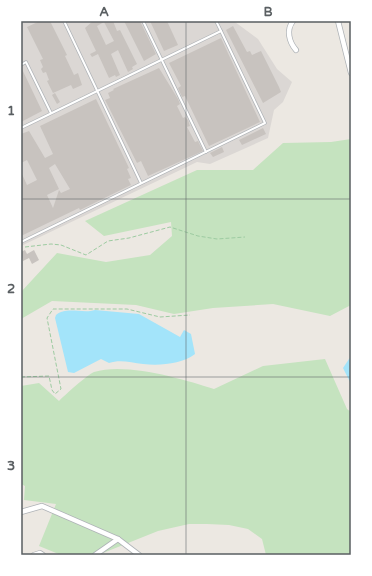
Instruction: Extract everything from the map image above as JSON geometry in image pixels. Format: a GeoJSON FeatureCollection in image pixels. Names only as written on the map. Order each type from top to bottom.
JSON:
{"type":"FeatureCollection","features":[{"type":"Feature","properties":{"kind":"street"},"geometry":{"type":"LineString","coordinates":[[293,21],[289,31],[290,40],[296,50]]}},
{"type":"Feature","properties":{"kind":"street"},"geometry":{"type":"LineString","coordinates":[[338,21],[351,73]]}},
{"type":"Feature","properties":{"kind":"street"},"geometry":{"type":"LineString","coordinates":[[21,512],[42,506],[118,539],[139,555]]}},
{"type":"Feature","properties":{"kind":"street"},"geometry":{"type":"LineString","coordinates":[[95,555],[118,539]]}},
{"type":"Feature","properties":{"kind":"street"},"geometry":{"type":"LineString","coordinates":[[34,555],[40,553],[43,555]]}},
{"type":"Feature","properties":{"kind":"lane"},"geometry":{"type":"LineString","coordinates":[[64,21],[141,183]]}},
{"type":"Feature","properties":{"kind":"lane"},"geometry":{"type":"LineString","coordinates":[[143,21],[206,152]]}},
{"type":"Feature","properties":{"kind":"lane"},"geometry":{"type":"LineString","coordinates":[[21,242],[265,123],[216,21]]}},
{"type":"Feature","properties":{"kind":"lane"},"geometry":{"type":"LineString","coordinates":[[21,128],[221,32]]}},
{"type":"Feature","properties":{"kind":"lane"},"geometry":{"type":"LineString","coordinates":[[21,65],[26,62],[51,113]]}},
{"type":"Feature","properties":{"kind":"path"},"geometry":{"type":"LineString","coordinates":[[25,247],[51,244],[61,245],[86,255],[108,241],[129,238],[170,227],[198,236],[217,239],[245,237]]}},
{"type":"Feature","properties":{"kind":"path"},"geometry":{"type":"LineString","coordinates":[[21,377],[49,376],[52,390],[55,394],[61,389],[47,318],[53,309],[128,309],[160,317],[190,315]]}},
{"type":"Feature","properties":{"kind":"shaded area"},"geometry":{"type":"Polygon","coordinates":[[[21,21],[235,22],[258,39],[277,69],[292,82],[283,102],[274,110],[268,138],[210,164],[197,162],[21,246],[21,21]]]}},
{"type":"Feature","properties":{"kind":"green space"},"geometry":{"type":"Polygon","coordinates":[[[351,139],[351,305],[330,316],[273,304],[213,308],[174,314],[136,305],[52,301],[21,319],[21,292],[57,253],[106,262],[150,255],[172,236],[171,222],[104,236],[85,221],[197,170],[253,170],[283,143],[331,142],[351,139]]]}},
{"type":"Feature","properties":{"kind":"green space"},"geometry":{"type":"Polygon","coordinates":[[[325,359],[347,409],[351,412],[351,555],[266,555],[262,539],[248,529],[229,525],[207,524],[189,524],[158,531],[98,555],[61,555],[39,546],[56,504],[24,500],[25,486],[21,484],[21,386],[39,383],[59,401],[94,372],[107,369],[122,369],[154,373],[214,389],[263,366],[325,359]]]}},
{"type":"Feature","properties":{"kind":"water"},"geometry":{"type":"Polygon","coordinates":[[[95,310],[139,314],[180,337],[184,330],[191,334],[195,354],[177,362],[150,365],[122,361],[109,363],[101,359],[74,373],[68,372],[55,318],[56,315],[65,311],[95,310]]]}},
{"type":"Feature","properties":{"kind":"water"},"geometry":{"type":"Polygon","coordinates":[[[351,356],[351,384],[343,368],[351,356]]]}},
{"type":"Feature","properties":{"kind":"building"},"geometry":{"type":"Polygon","coordinates":[[[40,21],[50,21],[67,55],[65,56],[74,75],[78,73],[82,85],[73,89],[71,85],[53,93],[47,81],[49,80],[46,72],[43,73],[41,69],[43,67],[40,60],[43,59],[27,27],[40,21]]]}},
{"type":"Feature","properties":{"kind":"building"},"geometry":{"type":"Polygon","coordinates":[[[93,21],[113,21],[117,31],[120,30],[137,64],[128,72],[118,50],[111,54],[120,75],[116,77],[115,75],[109,78],[98,54],[92,57],[90,54],[96,51],[85,28],[93,21]],[[104,22],[97,26],[106,45],[114,41],[104,22]]]}},
{"type":"Feature","properties":{"kind":"building"},"geometry":{"type":"Polygon","coordinates":[[[124,21],[140,21],[156,54],[144,61],[124,21]]]}},
{"type":"Feature","properties":{"kind":"building"},"geometry":{"type":"Polygon","coordinates":[[[150,21],[167,21],[178,45],[164,51],[150,21]]]}},
{"type":"Feature","properties":{"kind":"building"},"geometry":{"type":"Polygon","coordinates":[[[233,26],[247,52],[250,51],[252,55],[261,51],[281,92],[263,103],[226,30],[233,26]]]}},
{"type":"Feature","properties":{"kind":"building"},"geometry":{"type":"Polygon","coordinates":[[[221,38],[260,122],[209,146],[185,96],[182,97],[178,88],[181,86],[169,63],[221,38]]]}},
{"type":"Feature","properties":{"kind":"building"},"geometry":{"type":"Polygon","coordinates":[[[21,67],[42,111],[21,122],[21,67]]]}},
{"type":"Feature","properties":{"kind":"building"},"geometry":{"type":"Polygon","coordinates":[[[159,68],[178,99],[180,104],[177,106],[183,118],[185,117],[188,120],[190,126],[187,127],[195,142],[198,141],[203,151],[148,176],[141,161],[137,163],[105,100],[110,98],[108,93],[114,90],[113,89],[159,68]]]}},
{"type":"Feature","properties":{"kind":"building"},"geometry":{"type":"Polygon","coordinates":[[[55,93],[60,102],[57,104],[52,95],[55,93]]]}},
{"type":"Feature","properties":{"kind":"building"},"geometry":{"type":"Polygon","coordinates":[[[96,99],[129,168],[127,169],[131,178],[128,179],[131,185],[80,210],[79,208],[21,236],[21,172],[27,185],[37,180],[27,160],[21,163],[21,134],[29,131],[45,158],[53,154],[40,126],[96,99]],[[55,164],[49,168],[59,189],[47,195],[53,208],[59,190],[61,193],[70,189],[55,164]]]}},
{"type":"Feature","properties":{"kind":"building"},"geometry":{"type":"Polygon","coordinates":[[[263,128],[266,134],[242,145],[239,140],[263,128]]]}},
{"type":"Feature","properties":{"kind":"building"},"geometry":{"type":"Polygon","coordinates":[[[222,147],[224,152],[213,157],[210,153],[222,147]]]}},
{"type":"Feature","properties":{"kind":"building"},"geometry":{"type":"Polygon","coordinates":[[[25,250],[27,254],[34,250],[39,260],[32,264],[29,258],[23,261],[21,252],[25,250]]]}}]}
